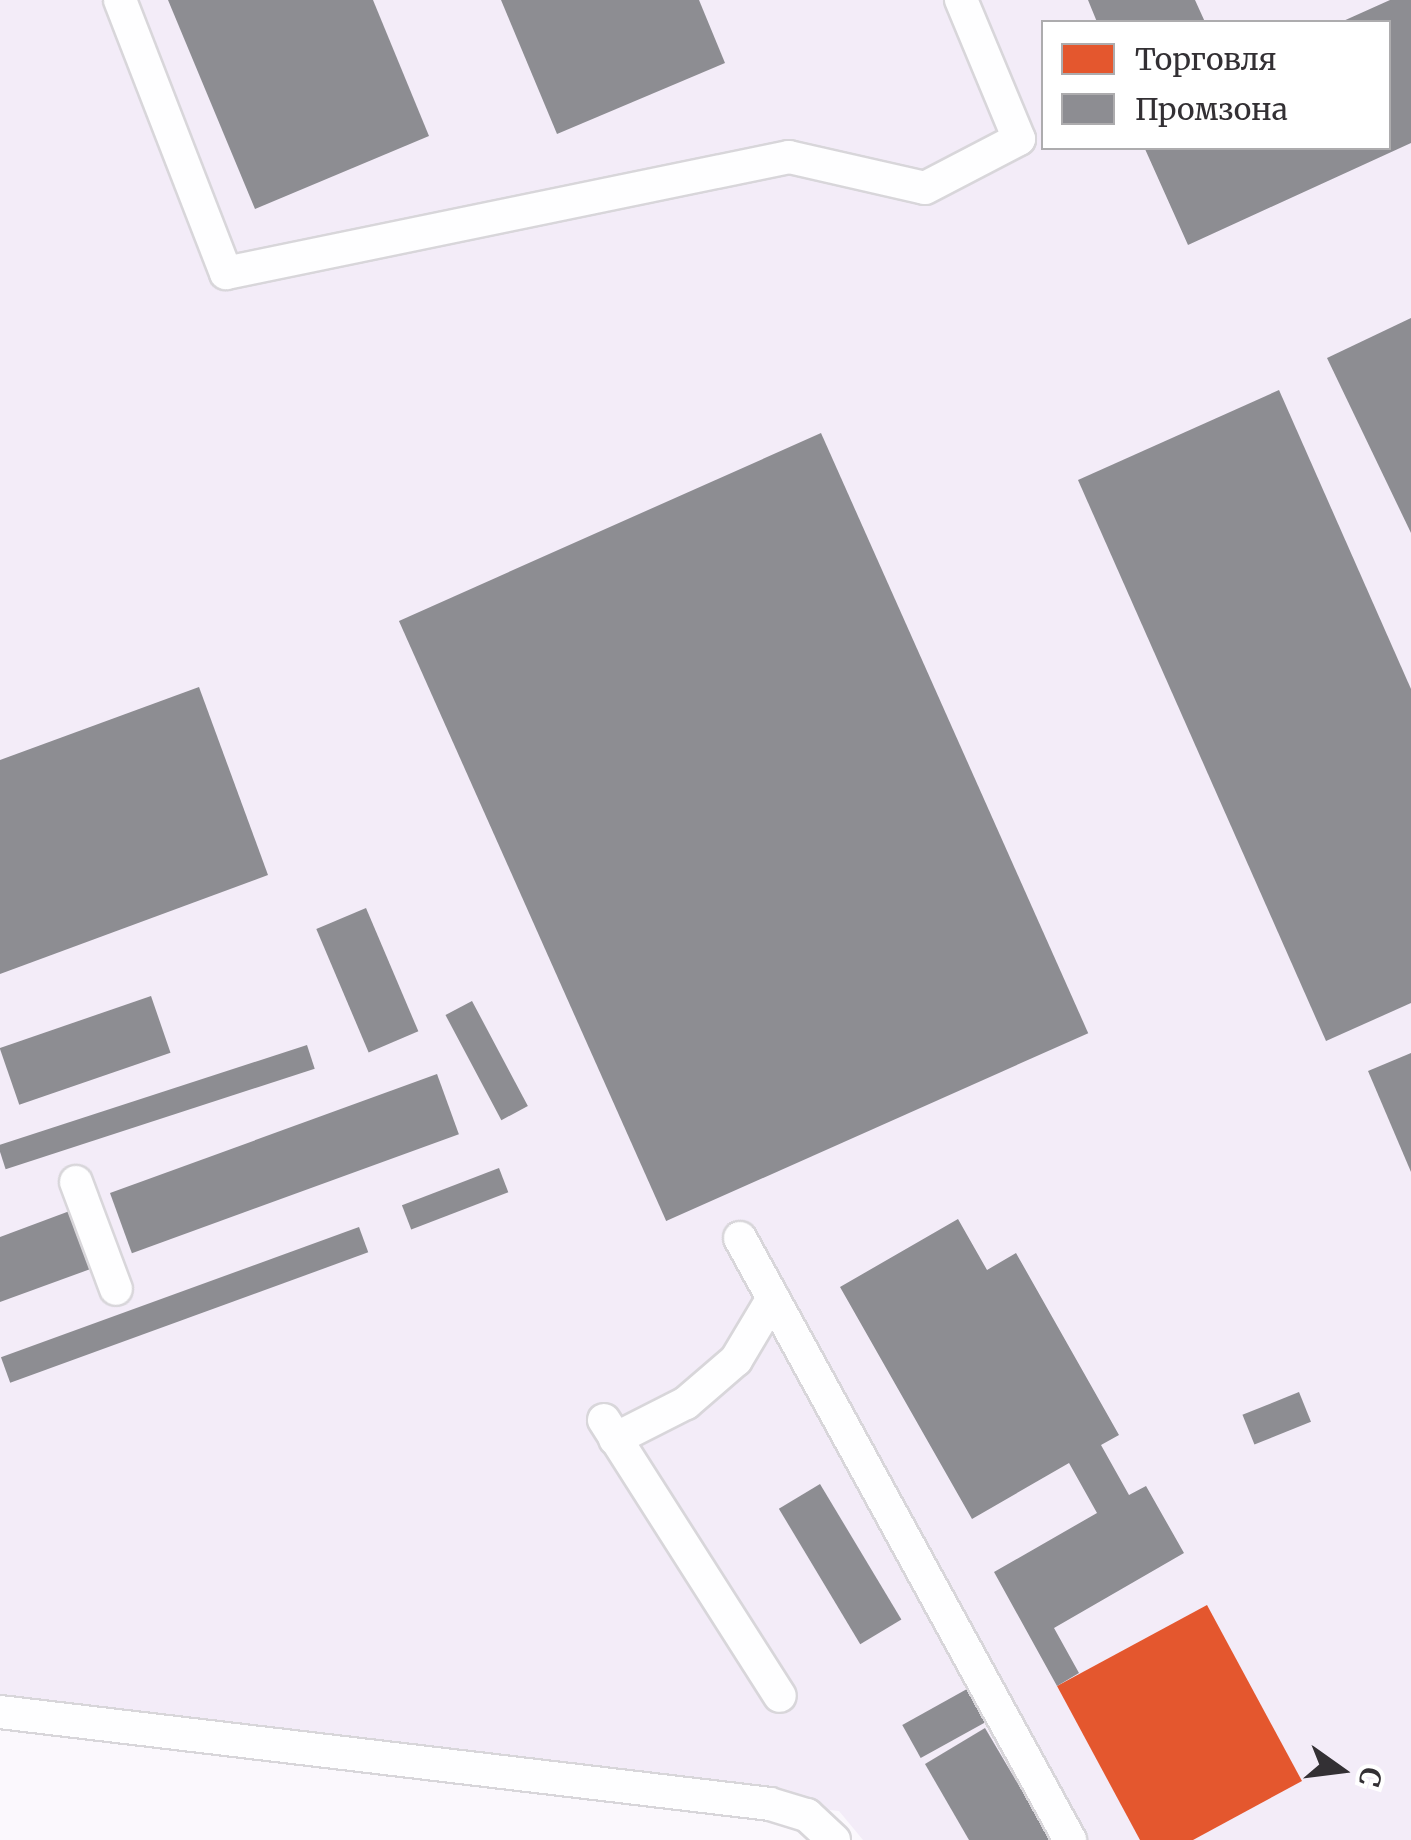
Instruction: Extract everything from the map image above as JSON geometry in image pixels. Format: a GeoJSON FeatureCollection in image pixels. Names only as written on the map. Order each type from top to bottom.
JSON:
{"type":"FeatureCollection","features":[{"type":"Feature","properties":{"kind":"street"},"geometry":{"type":"LineString","coordinates":[[120,0],[226,274],[788,157],[925,188],[1019,139],[960,0]]}},
{"type":"Feature","properties":{"kind":"street"},"geometry":{"type":"LineString","coordinates":[[76,1182],[116,1289]]}},
{"type":"Feature","properties":{"kind":"street"},"geometry":{"type":"LineString","coordinates":[[740,1238],[1070,1840]]}},
{"type":"Feature","properties":{"kind":"street"},"geometry":{"type":"LineString","coordinates":[[773,1298],[736,1360],[686,1403],[609,1430],[780,1696]]}},
{"type":"Feature","properties":{"kind":"street"},"geometry":{"type":"LineString","coordinates":[[0,1712],[770,1804],[807,1815],[834,1840]]}},
{"type":"Feature","properties":{"kind":"shaded area"},"geometry":{"type":"Polygon","coordinates":[[[0,0],[1411,0],[1411,1840],[863,1840],[839,1811],[0,1719],[0,0]]]}},
{"type":"Feature","properties":{"kind":"building: Торговля"},"geometry":{"type":"Polygon","coordinates":[[[1207,1605],[1302,1781],[1193,1840],[1140,1840],[1057,1686],[1207,1605]]]}},
{"type":"Feature","properties":{"kind":"building: Промзона"},"geometry":{"type":"Polygon","coordinates":[[[168,0],[373,0],[429,136],[255,209],[168,0]]]}},
{"type":"Feature","properties":{"kind":"building: Промзона"},"geometry":{"type":"Polygon","coordinates":[[[501,0],[699,0],[725,63],[557,134],[501,0]]]}},
{"type":"Feature","properties":{"kind":"building: Промзона"},"geometry":{"type":"Polygon","coordinates":[[[1088,0],[1195,0],[1204,20],[1096,20],[1088,0]]]}},
{"type":"Feature","properties":{"kind":"building: Промзона"},"geometry":{"type":"Polygon","coordinates":[[[1390,0],[1411,0],[1411,143],[1188,245],[1145,150],[1391,150],[1391,20],[1345,20],[1390,0]]]}},
{"type":"Feature","properties":{"kind":"building: Промзона"},"geometry":{"type":"Polygon","coordinates":[[[1411,318],[1411,533],[1327,358],[1411,318]]]}},
{"type":"Feature","properties":{"kind":"building: Промзона"},"geometry":{"type":"Polygon","coordinates":[[[1279,390],[1411,689],[1411,1003],[1326,1041],[1078,480],[1279,390]]]}},
{"type":"Feature","properties":{"kind":"building: Промзона"},"geometry":{"type":"Polygon","coordinates":[[[821,433],[1088,1033],[666,1221],[399,621],[821,433]]]}},
{"type":"Feature","properties":{"kind":"building: Промзона"},"geometry":{"type":"Polygon","coordinates":[[[199,687],[268,875],[0,974],[0,760],[199,687]]]}},
{"type":"Feature","properties":{"kind":"building: Промзона"},"geometry":{"type":"Polygon","coordinates":[[[366,908],[418,1031],[369,1052],[316,929],[366,908]]]}},
{"type":"Feature","properties":{"kind":"building: Промзона"},"geometry":{"type":"Polygon","coordinates":[[[151,996],[171,1053],[19,1105],[0,1048],[151,996]]]}},
{"type":"Feature","properties":{"kind":"building: Промзона"},"geometry":{"type":"Polygon","coordinates":[[[472,1001],[528,1106],[501,1120],[446,1015],[472,1001]]]}},
{"type":"Feature","properties":{"kind":"building: Промзона"},"geometry":{"type":"Polygon","coordinates":[[[307,1045],[315,1069],[6,1169],[0,1145],[307,1045]]]}},
{"type":"Feature","properties":{"kind":"building: Промзона"},"geometry":{"type":"Polygon","coordinates":[[[1411,1053],[1411,1172],[1368,1071],[1411,1053]]]}},
{"type":"Feature","properties":{"kind":"building: Промзона"},"geometry":{"type":"Polygon","coordinates":[[[437,1074],[459,1134],[132,1253],[110,1193],[437,1074]]]}},
{"type":"Feature","properties":{"kind":"building: Промзона"},"geometry":{"type":"Polygon","coordinates":[[[499,1168],[508,1192],[411,1230],[402,1205],[499,1168]]]}},
{"type":"Feature","properties":{"kind":"building: Промзона"},"geometry":{"type":"Polygon","coordinates":[[[75,1209],[96,1267],[0,1302],[0,1237],[75,1209]]]}},
{"type":"Feature","properties":{"kind":"building: Промзона"},"geometry":{"type":"Polygon","coordinates":[[[958,1219],[987,1270],[1016,1253],[1119,1435],[1101,1445],[1129,1495],[1146,1486],[1184,1553],[1054,1628],[1079,1673],[1057,1686],[994,1572],[1097,1513],[1069,1463],[972,1519],[840,1287],[958,1219]]]}},
{"type":"Feature","properties":{"kind":"building: Промзона"},"geometry":{"type":"Polygon","coordinates":[[[359,1227],[368,1252],[10,1383],[1,1357],[359,1227]]]}},
{"type":"Feature","properties":{"kind":"building: Промзона"},"geometry":{"type":"Polygon","coordinates":[[[1299,1392],[1311,1422],[1254,1445],[1242,1415],[1299,1392]]]}},
{"type":"Feature","properties":{"kind":"building: Промзона"},"geometry":{"type":"Polygon","coordinates":[[[820,1484],[901,1619],[860,1644],[779,1509],[820,1484]]]}},
{"type":"Feature","properties":{"kind":"building: Промзона"},"geometry":{"type":"Polygon","coordinates":[[[967,1689],[985,1722],[921,1758],[902,1725],[967,1689]]]}},
{"type":"Feature","properties":{"kind":"building: Промзона"},"geometry":{"type":"Polygon","coordinates":[[[985,1728],[1051,1840],[969,1840],[925,1764],[985,1728]]]}}]}
